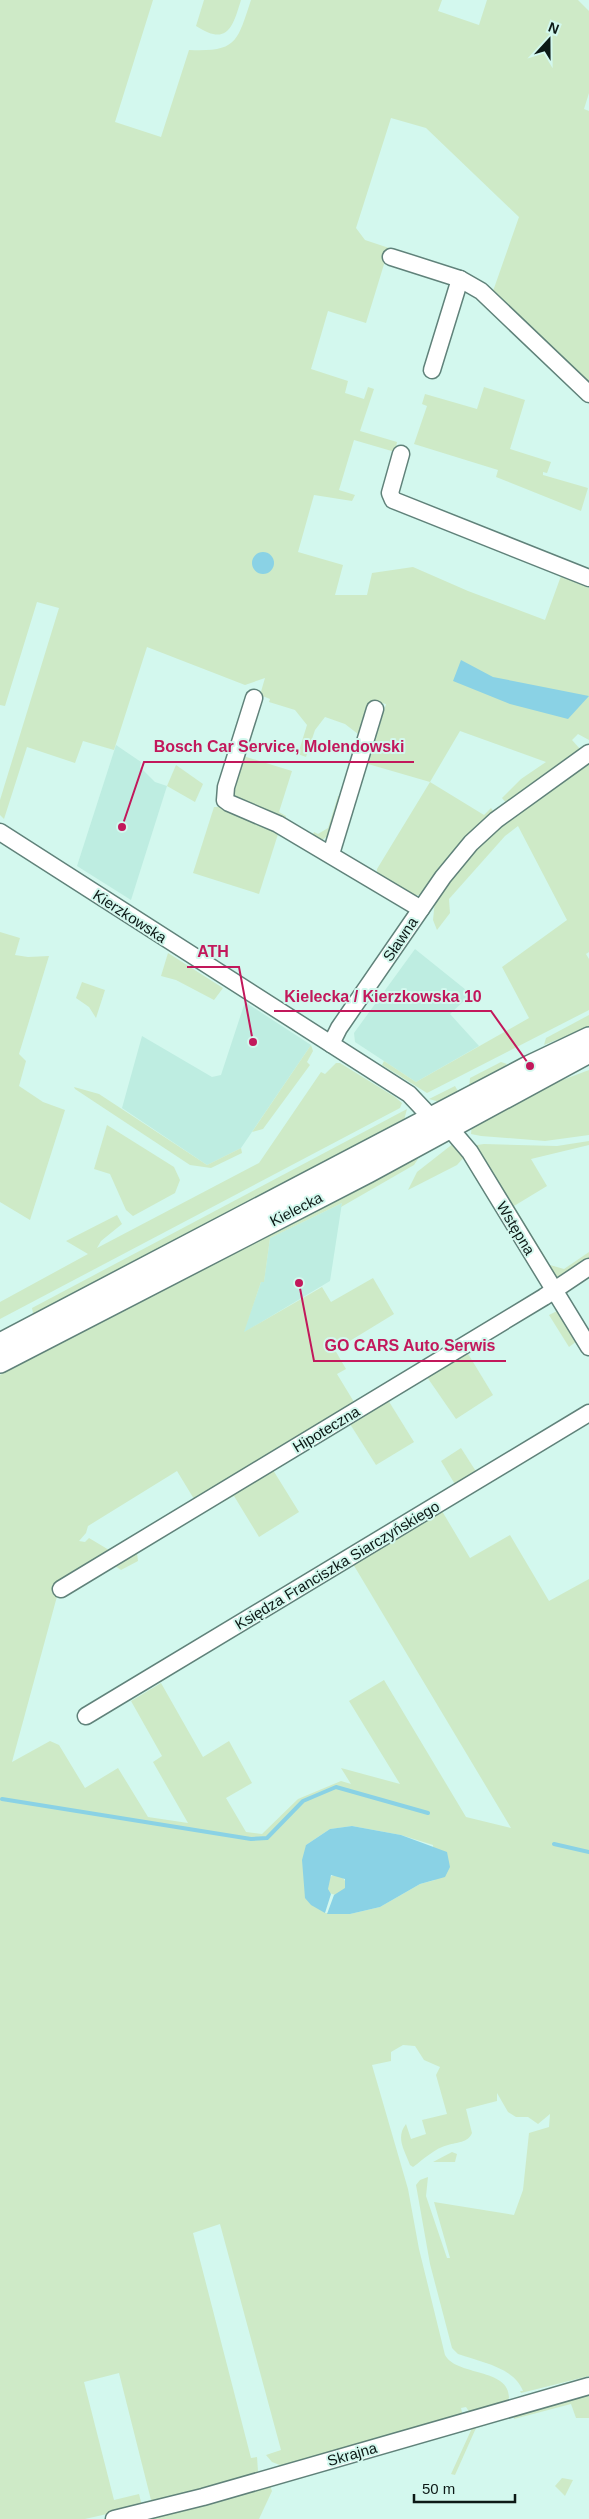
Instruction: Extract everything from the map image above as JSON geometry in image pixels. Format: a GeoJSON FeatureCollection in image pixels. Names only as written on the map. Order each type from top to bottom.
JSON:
{"type":"FeatureCollection","features":[{"type":"Feature","properties":{"kind":"main road","name":"Kielecka"},"geometry":{"type":"LineString","coordinates":[[441,1123],[530,1066],[589,1038]]}},
{"type":"Feature","properties":{"kind":"main road","name":"Kielecka"},"geometry":{"type":"LineString","coordinates":[[4,1350],[441,1123],[589,1052]]}},
{"type":"Feature","properties":{"kind":"street"},"geometry":{"type":"LineString","coordinates":[[391,257],[460,279],[480,291],[589,394]]}},
{"type":"Feature","properties":{"kind":"street"},"geometry":{"type":"LineString","coordinates":[[432,370],[460,279]]}},
{"type":"Feature","properties":{"kind":"street"},"geometry":{"type":"LineString","coordinates":[[401,454],[390,493],[393,500],[589,578]]}},
{"type":"Feature","properties":{"kind":"street"},"geometry":{"type":"LineString","coordinates":[[254,698],[226,787],[225,800],[229,804],[270,819],[421,909]]}},
{"type":"Feature","properties":{"kind":"street"},"geometry":{"type":"LineString","coordinates":[[331,854],[375,709]]}},
{"type":"Feature","properties":{"kind":"street","name":"Sławna"},"geometry":{"type":"LineString","coordinates":[[331,1044],[339,1028],[421,909],[471,843],[496,820],[589,753]]}},
{"type":"Feature","properties":{"kind":"street","name":"Kierzkowska"},"geometry":{"type":"LineString","coordinates":[[0,832],[409,1094],[441,1123]]}},
{"type":"Feature","properties":{"kind":"street","name":"Wstępna"},"geometry":{"type":"LineString","coordinates":[[441,1123],[470,1152],[589,1347]]}},
{"type":"Feature","properties":{"kind":"street","name":"Hipoteczna"},"geometry":{"type":"LineString","coordinates":[[61,1589],[589,1267]]}},
{"type":"Feature","properties":{"kind":"street","name":"Księdza Franciszka Siarczyńskiego"},"geometry":{"type":"LineString","coordinates":[[86,1716],[589,1414]]}},
{"type":"Feature","properties":{"kind":"street","name":"Skrajna"},"geometry":{"type":"LineString","coordinates":[[114,2519],[203,2497],[589,2386]]}},
{"type":"Feature","properties":{"kind":"shaded area"},"geometry":{"type":"Polygon","coordinates":[[[0,0],[153,0],[115,122],[161,137],[189,50],[217,49],[233,42],[242,26],[251,0],[442,0],[438,11],[479,25],[487,0],[578,0],[589,11],[589,93],[584,109],[589,111],[589,386],[492,294],[519,217],[426,128],[391,118],[356,228],[365,240],[389,248],[366,323],[328,311],[311,369],[348,381],[345,393],[364,399],[368,387],[374,389],[360,431],[397,442],[395,452],[354,440],[339,490],[355,495],[352,501],[314,495],[298,552],[343,565],[335,595],[367,595],[372,573],[413,567],[468,591],[545,620],[561,576],[589,588],[589,740],[578,734],[572,740],[580,749],[580,753],[508,805],[502,798],[521,779],[546,762],[460,731],[430,782],[368,764],[386,704],[371,701],[369,706],[367,705],[358,734],[345,724],[325,717],[315,730],[306,757],[298,754],[307,725],[295,710],[269,702],[270,699],[260,695],[265,678],[245,685],[147,647],[114,750],[83,741],[75,763],[27,747],[4,819],[0,815],[0,800],[59,608],[37,602],[5,706],[0,705],[0,0]]]}},
{"type":"Feature","properties":{"kind":"shaded area"},"geometry":{"type":"Polygon","coordinates":[[[204,0],[241,0],[228,31],[222,34],[215,34],[196,26],[204,0]]]}},
{"type":"Feature","properties":{"kind":"shaded area"},"geometry":{"type":"Polygon","coordinates":[[[484,387],[525,400],[510,449],[551,462],[547,473],[543,472],[543,475],[588,488],[581,511],[496,477],[498,470],[414,444],[427,406],[422,404],[425,394],[477,409],[484,387]]]}},
{"type":"Feature","properties":{"kind":"shaded area"},"geometry":{"type":"Polygon","coordinates":[[[116,745],[141,762],[140,767],[155,782],[167,786],[131,900],[77,866],[116,745]]]}},
{"type":"Feature","properties":{"kind":"shaded area"},"geometry":{"type":"Polygon","coordinates":[[[243,756],[292,771],[279,812],[286,816],[284,822],[236,803],[230,790],[243,756]]]}},
{"type":"Feature","properties":{"kind":"shaded area"},"geometry":{"type":"Polygon","coordinates":[[[589,760],[589,952],[586,954],[589,959],[589,1010],[427,1093],[382,1065],[384,1061],[416,1082],[529,1018],[502,967],[567,920],[518,826],[505,836],[449,899],[450,913],[437,930],[433,920],[435,900],[465,858],[499,826],[589,760]]]}},
{"type":"Feature","properties":{"kind":"shaded area"},"geometry":{"type":"Polygon","coordinates":[[[176,765],[203,784],[195,802],[167,786],[176,765]]]}},
{"type":"Feature","properties":{"kind":"shaded area"},"geometry":{"type":"Polygon","coordinates":[[[430,782],[484,815],[491,808],[493,811],[423,895],[413,895],[377,873],[377,869],[430,782]]]}},
{"type":"Feature","properties":{"kind":"shaded area"},"geometry":{"type":"Polygon","coordinates":[[[338,796],[342,797],[330,834],[321,841],[312,836],[314,832],[318,834],[328,828],[338,796]]]}},
{"type":"Feature","properties":{"kind":"shaded area"},"geometry":{"type":"Polygon","coordinates":[[[214,807],[222,807],[279,831],[259,894],[193,873],[214,807]]]}},
{"type":"Feature","properties":{"kind":"shaded area"},"geometry":{"type":"Polygon","coordinates":[[[0,932],[20,938],[15,955],[28,957],[49,956],[19,1054],[26,1061],[19,1086],[43,1102],[65,1110],[30,1220],[0,1202],[0,932]]]}},
{"type":"Feature","properties":{"kind":"shaded area"},"geometry":{"type":"Polygon","coordinates":[[[415,949],[471,994],[450,1014],[479,1046],[416,1082],[355,1042],[354,1033],[415,949]]]}},
{"type":"Feature","properties":{"kind":"shaded area"},"geometry":{"type":"Polygon","coordinates":[[[168,953],[223,988],[214,1000],[176,980],[161,976],[168,953]]]}},
{"type":"Feature","properties":{"kind":"shaded area"},"geometry":{"type":"Polygon","coordinates":[[[82,982],[105,990],[96,1018],[89,1007],[76,998],[82,982]]]}},
{"type":"Feature","properties":{"kind":"shaded area"},"geometry":{"type":"Polygon","coordinates":[[[245,1002],[311,1045],[241,1148],[207,1165],[122,1108],[142,1036],[212,1077],[221,1075],[245,1002]]]}},
{"type":"Feature","properties":{"kind":"shaded area"},"geometry":{"type":"Polygon","coordinates":[[[589,1015],[589,1027],[544,1045],[546,1038],[589,1015]]]}},
{"type":"Feature","properties":{"kind":"shaded area"},"geometry":{"type":"Polygon","coordinates":[[[311,1045],[313,1051],[307,1062],[310,1065],[263,1129],[252,1132],[311,1045]]]}},
{"type":"Feature","properties":{"kind":"shaded area"},"geometry":{"type":"Polygon","coordinates":[[[501,1062],[507,1064],[488,1081],[469,1090],[470,1078],[501,1062]]]}},
{"type":"Feature","properties":{"kind":"shaded area"},"geometry":{"type":"Polygon","coordinates":[[[336,1063],[340,1063],[395,1097],[402,1103],[400,1108],[0,1319],[0,1302],[88,1254],[66,1241],[117,1215],[122,1224],[101,1241],[97,1248],[259,1163],[321,1072],[325,1074],[336,1063]]]}},
{"type":"Feature","properties":{"kind":"shaded area"},"geometry":{"type":"Polygon","coordinates":[[[589,1070],[589,1135],[545,1141],[471,1134],[472,1124],[541,1088],[589,1070]]]}},
{"type":"Feature","properties":{"kind":"shaded area"},"geometry":{"type":"Polygon","coordinates":[[[455,1086],[460,1095],[443,1103],[429,1099],[455,1086]]]}},
{"type":"Feature","properties":{"kind":"shaded area"},"geometry":{"type":"Polygon","coordinates":[[[74,1087],[99,1094],[207,1165],[241,1148],[242,1153],[211,1168],[190,1165],[74,1087]]]}},
{"type":"Feature","properties":{"kind":"shaded area"},"geometry":{"type":"Polygon","coordinates":[[[407,1109],[403,1124],[34,1319],[32,1308],[407,1109]]]}},
{"type":"Feature","properties":{"kind":"shaded area"},"geometry":{"type":"Polygon","coordinates":[[[107,1125],[174,1167],[180,1180],[175,1193],[133,1216],[126,1210],[110,1174],[94,1169],[107,1125]]]}},
{"type":"Feature","properties":{"kind":"shaded area"},"geometry":{"type":"Polygon","coordinates":[[[589,1141],[589,1145],[531,1159],[547,1186],[514,1206],[550,1265],[564,1269],[589,1252],[589,1261],[558,1278],[552,1275],[475,1148],[477,1145],[484,1144],[557,1146],[589,1141]]]}},
{"type":"Feature","properties":{"kind":"shaded area"},"geometry":{"type":"Polygon","coordinates":[[[454,1143],[465,1156],[457,1165],[408,1190],[417,1172],[454,1143]]]}},
{"type":"Feature","properties":{"kind":"shaded area"},"geometry":{"type":"Polygon","coordinates":[[[415,1154],[418,1159],[414,1165],[341,1207],[342,1203],[270,1238],[264,1282],[261,1282],[244,1332],[322,1287],[331,1302],[373,1278],[394,1314],[335,1350],[346,1369],[337,1374],[354,1402],[194,1499],[177,1471],[88,1526],[86,1533],[79,1541],[85,1542],[89,1538],[109,1550],[62,1578],[12,1762],[50,1741],[59,1745],[85,1788],[118,1768],[148,1817],[188,1823],[153,1762],[162,1756],[131,1701],[161,1683],[203,1757],[229,1741],[252,1783],[226,1798],[246,1832],[262,1834],[298,1799],[341,1781],[351,1784],[341,1768],[400,1784],[349,1701],[384,1680],[466,1817],[511,1828],[353,1564],[442,1511],[470,1558],[510,1535],[549,1601],[589,1579],[589,2376],[521,2393],[520,2391],[523,2391],[519,2383],[512,2376],[495,2366],[458,2354],[452,2348],[430,2264],[416,2185],[420,2180],[428,2177],[426,2196],[447,2258],[450,2258],[434,2202],[514,2215],[523,2190],[529,2133],[549,2127],[550,2114],[538,2124],[528,2117],[516,2117],[508,2112],[497,2093],[497,2101],[466,2109],[472,2133],[468,2139],[439,2149],[413,2167],[410,2165],[401,2139],[401,2134],[406,2124],[411,2139],[426,2134],[422,2120],[447,2114],[436,2075],[440,2067],[424,2060],[415,2046],[403,2045],[391,2052],[391,2061],[372,2065],[408,2189],[419,2249],[445,2355],[451,2362],[501,2382],[507,2388],[509,2398],[505,2402],[470,2413],[466,2407],[461,2408],[463,2417],[285,2467],[272,2462],[266,2455],[281,2450],[220,2224],[193,2233],[251,2458],[257,2457],[258,2471],[253,2478],[152,2504],[119,2373],[84,2382],[114,2500],[139,2494],[142,2506],[85,2519],[0,2519],[0,1375],[11,1367],[415,1154]],[[352,1826],[330,1829],[306,1845],[325,1913],[350,1914],[380,1907],[420,1884],[435,1880],[433,1845],[401,1835],[352,1826]]]}},
{"type":"Feature","properties":{"kind":"shaded area"},"geometry":{"type":"Polygon","coordinates":[[[342,1203],[330,1281],[243,1333],[261,1282],[264,1281],[270,1238],[342,1203]]]}},
{"type":"Feature","properties":{"kind":"shaded area"},"geometry":{"type":"Polygon","coordinates":[[[557,1311],[577,1341],[569,1347],[549,1315],[557,1311]]]}},
{"type":"Feature","properties":{"kind":"shaded area"},"geometry":{"type":"Polygon","coordinates":[[[467,1352],[493,1395],[456,1419],[427,1377],[467,1352]]]}},
{"type":"Feature","properties":{"kind":"shaded area"},"geometry":{"type":"Polygon","coordinates":[[[388,1400],[414,1442],[376,1465],[350,1424],[388,1400]]]}},
{"type":"Feature","properties":{"kind":"shaded area"},"geometry":{"type":"Polygon","coordinates":[[[461,1448],[477,1473],[456,1486],[441,1461],[461,1448]]]}},
{"type":"Feature","properties":{"kind":"shaded area"},"geometry":{"type":"Polygon","coordinates":[[[273,1470],[299,1512],[259,1537],[234,1496],[218,1503],[273,1470]]]}},
{"type":"Feature","properties":{"kind":"shaded area"},"geometry":{"type":"Polygon","coordinates":[[[137,1553],[138,1561],[121,1570],[115,1566],[137,1553]]]}},
{"type":"Feature","properties":{"kind":"shaded area"},"geometry":{"type":"Polygon","coordinates":[[[336,1875],[343,1878],[346,1885],[343,1892],[336,1895],[329,1892],[326,1885],[329,1878],[336,1875]]]}},
{"type":"Feature","properties":{"kind":"shaded area"},"geometry":{"type":"Polygon","coordinates":[[[452,2152],[457,2154],[455,2162],[433,2162],[452,2152]]]}},
{"type":"Feature","properties":{"kind":"shaded area"},"geometry":{"type":"Polygon","coordinates":[[[589,2392],[589,2418],[576,2418],[571,2404],[514,2419],[514,2412],[589,2392]]]}},
{"type":"Feature","properties":{"kind":"shaded area"},"geometry":{"type":"Polygon","coordinates":[[[487,2421],[486,2425],[476,2428],[455,2475],[451,2474],[473,2426],[487,2421]]]}},
{"type":"Feature","properties":{"kind":"shaded area"},"geometry":{"type":"Polygon","coordinates":[[[562,2478],[573,2480],[565,2496],[555,2486],[562,2478]]]}},
{"type":"Feature","properties":{"kind":"shaded area"},"geometry":{"type":"Polygon","coordinates":[[[270,2486],[272,2491],[259,2519],[142,2519],[270,2486]]]}},
{"type":"Feature","properties":{"kind":"water"},"geometry":{"type":"Polygon","coordinates":[[[263,552],[271,555],[274,563],[271,571],[263,574],[255,571],[252,563],[255,555],[263,552]]]}},
{"type":"Feature","properties":{"kind":"water"},"geometry":{"type":"Polygon","coordinates":[[[461,660],[493,677],[589,696],[568,719],[510,704],[453,681],[461,660]]]}},
{"type":"Feature","properties":{"kind":"water"},"geometry":{"type":"Polygon","coordinates":[[[352,1826],[401,1835],[447,1852],[450,1867],[445,1877],[420,1884],[380,1907],[350,1914],[327,1914],[334,1895],[345,1888],[345,1879],[331,1875],[328,1889],[331,1894],[325,1913],[311,1905],[305,1898],[302,1860],[306,1845],[330,1829],[352,1826]]]}},
{"type":"Feature","properties":{"kind":"waterway"},"geometry":{"type":"LineString","coordinates":[[2,1799],[251,1839],[267,1838],[303,1801],[336,1787],[428,1813]]}},
{"type":"Feature","properties":{"kind":"waterway"},"geometry":{"type":"LineString","coordinates":[[554,1844],[589,1852]]}},
{"type":"Feature","properties":{"kind":"place","name":"Bosch Car Service, Molendowski"},"geometry":{"type":"Point","coordinates":[122,827]}},
{"type":"Feature","properties":{"kind":"place","name":"ATH"},"geometry":{"type":"Point","coordinates":[253,1042]}},
{"type":"Feature","properties":{"kind":"place","name":"Kielecka / Kierzkowska 10"},"geometry":{"type":"Point","coordinates":[530,1066]}},
{"type":"Feature","properties":{"kind":"place","name":"GO CARS Auto Serwis"},"geometry":{"type":"Point","coordinates":[299,1283]}}]}
